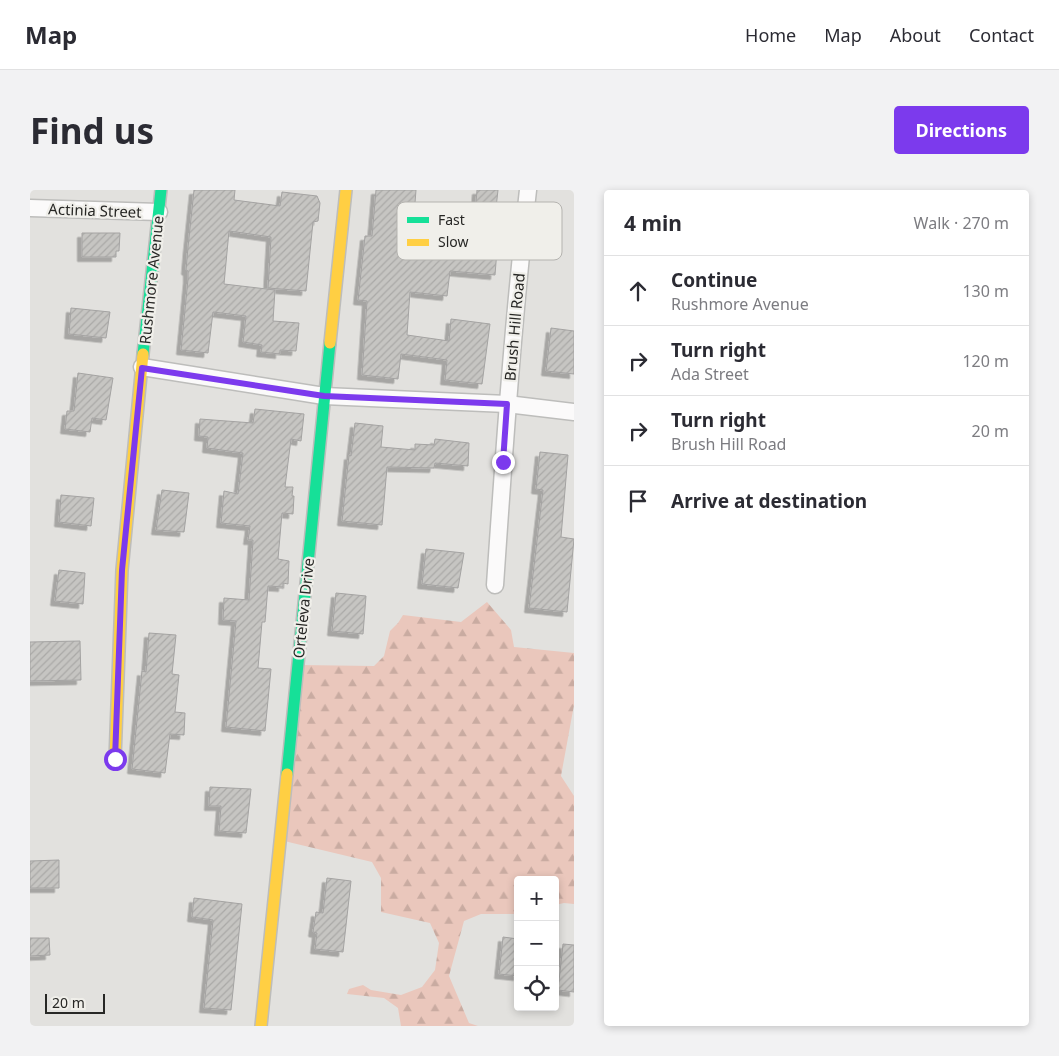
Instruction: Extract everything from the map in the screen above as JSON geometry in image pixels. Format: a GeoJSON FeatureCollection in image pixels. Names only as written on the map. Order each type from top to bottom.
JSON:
{"type":"FeatureCollection","features":[{"type":"Feature","properties":{"kind":"street","name":"Rushmore Avenue"},"geometry":{"type":"LineString","coordinates":[[115,759],[122,570],[162,190]]}},
{"type":"Feature","properties":{"kind":"street","name":"Orteleva Drive"},"geometry":{"type":"LineString","coordinates":[[261,1026],[346,190]]}},
{"type":"Feature","properties":{"kind":"street","name":"Actinia Street"},"geometry":{"type":"LineString","coordinates":[[30,208],[159,212]]}},
{"type":"Feature","properties":{"kind":"street","name":"Brush Hill Road"},"geometry":{"type":"LineString","coordinates":[[495,585],[507,404],[521,260]]}},
{"type":"Feature","properties":{"kind":"street"},"geometry":{"type":"LineString","coordinates":[[142,368],[324,396],[507,404],[574,412]]}},
{"type":"Feature","properties":{"kind":"green space"},"geometry":{"type":"Polygon","coordinates":[[[487,602],[511,630],[514,647],[574,653],[574,705],[561,776],[574,796],[574,904],[559,904],[559,876],[514,876],[514,914],[481,914],[464,921],[449,976],[469,1023],[478,1026],[401,1026],[398,1008],[384,998],[347,994],[349,989],[363,985],[371,990],[401,995],[422,987],[435,970],[439,943],[430,923],[381,912],[381,878],[372,862],[280,840],[300,665],[374,666],[384,656],[390,631],[403,615],[461,622],[487,602]]]}},
{"type":"Feature","properties":{"kind":"building"},"geometry":{"type":"Polygon","coordinates":[[[194,190],[235,190],[234,200],[280,206],[282,192],[317,196],[320,203],[318,221],[313,222],[306,291],[268,288],[271,237],[229,231],[224,284],[275,290],[273,321],[299,323],[296,351],[280,350],[280,354],[261,352],[262,345],[243,342],[246,316],[213,312],[208,353],[181,350],[194,190]]]}},
{"type":"Feature","properties":{"kind":"building"},"geometry":{"type":"Polygon","coordinates":[[[376,190],[416,190],[415,202],[397,202],[397,260],[496,260],[495,275],[450,271],[447,296],[410,292],[407,335],[449,341],[451,319],[490,324],[482,384],[445,380],[447,360],[401,354],[398,379],[362,375],[367,301],[358,300],[365,236],[372,236],[376,190]]]}},
{"type":"Feature","properties":{"kind":"building"},"geometry":{"type":"Polygon","coordinates":[[[477,190],[498,190],[497,202],[476,202],[477,190]]]}},
{"type":"Feature","properties":{"kind":"building"},"geometry":{"type":"Polygon","coordinates":[[[82,233],[120,233],[119,251],[116,251],[116,257],[82,257],[82,233]]]}},
{"type":"Feature","properties":{"kind":"building"},"geometry":{"type":"Polygon","coordinates":[[[71,308],[110,312],[106,338],[69,334],[71,308]]]}},
{"type":"Feature","properties":{"kind":"building"},"geometry":{"type":"Polygon","coordinates":[[[551,328],[574,331],[574,374],[546,371],[551,328]]]}},
{"type":"Feature","properties":{"kind":"building"},"geometry":{"type":"Polygon","coordinates":[[[78,373],[113,378],[106,420],[92,418],[90,432],[65,429],[67,411],[74,411],[78,373]]]}},
{"type":"Feature","properties":{"kind":"building"},"geometry":{"type":"Polygon","coordinates":[[[255,409],[304,414],[301,441],[291,439],[285,487],[293,487],[293,514],[282,513],[278,559],[289,561],[288,584],[283,583],[283,587],[268,586],[265,622],[262,622],[258,668],[271,669],[265,731],[226,727],[236,621],[223,620],[224,598],[249,600],[253,540],[248,540],[250,526],[221,523],[224,491],[238,494],[243,453],[207,448],[208,437],[199,436],[200,419],[253,423],[255,409]]]}},
{"type":"Feature","properties":{"kind":"building"},"geometry":{"type":"Polygon","coordinates":[[[355,423],[383,426],[381,447],[415,450],[415,444],[434,445],[435,439],[469,443],[468,466],[435,463],[434,468],[387,467],[382,525],[342,521],[349,455],[351,456],[355,423]]]}},
{"type":"Feature","properties":{"kind":"building"},"geometry":{"type":"Polygon","coordinates":[[[540,452],[568,455],[561,537],[574,539],[567,612],[529,608],[543,490],[536,489],[540,452]]]}},
{"type":"Feature","properties":{"kind":"building"},"geometry":{"type":"Polygon","coordinates":[[[162,490],[189,493],[184,532],[156,530],[162,490]]]}},
{"type":"Feature","properties":{"kind":"building"},"geometry":{"type":"Polygon","coordinates":[[[61,495],[94,498],[91,526],[59,522],[61,495]]]}},
{"type":"Feature","properties":{"kind":"building"},"geometry":{"type":"Polygon","coordinates":[[[426,549],[464,553],[458,588],[422,584],[426,549]]]}},
{"type":"Feature","properties":{"kind":"building"},"geometry":{"type":"Polygon","coordinates":[[[59,570],[85,573],[83,604],[55,601],[59,570]]]}},
{"type":"Feature","properties":{"kind":"building"},"geometry":{"type":"Polygon","coordinates":[[[336,593],[366,596],[363,634],[332,631],[336,593]]]}},
{"type":"Feature","properties":{"kind":"building"},"geometry":{"type":"Polygon","coordinates":[[[149,633],[176,635],[172,674],[179,675],[175,712],[185,713],[184,735],[170,734],[165,773],[132,769],[142,671],[146,672],[149,633]]]}},
{"type":"Feature","properties":{"kind":"building"},"geometry":{"type":"Polygon","coordinates":[[[80,641],[81,680],[30,681],[30,642],[80,641]]]}},
{"type":"Feature","properties":{"kind":"building"},"geometry":{"type":"Polygon","coordinates":[[[210,787],[251,789],[246,833],[219,831],[221,806],[209,806],[210,787]]]}},
{"type":"Feature","properties":{"kind":"building"},"geometry":{"type":"Polygon","coordinates":[[[59,860],[59,888],[30,888],[30,861],[59,860]]]}},
{"type":"Feature","properties":{"kind":"building"},"geometry":{"type":"Polygon","coordinates":[[[327,878],[351,881],[343,952],[315,949],[317,933],[313,932],[316,912],[323,913],[327,878]]]}},
{"type":"Feature","properties":{"kind":"building"},"geometry":{"type":"Polygon","coordinates":[[[194,898],[242,904],[231,1010],[204,1008],[213,920],[192,917],[194,898]]]}},
{"type":"Feature","properties":{"kind":"building"},"geometry":{"type":"Polygon","coordinates":[[[503,937],[514,938],[514,976],[499,974],[503,937]]]}},
{"type":"Feature","properties":{"kind":"building"},"geometry":{"type":"Polygon","coordinates":[[[30,938],[49,938],[50,955],[30,956],[30,938]]]}},
{"type":"Feature","properties":{"kind":"building"},"geometry":{"type":"Polygon","coordinates":[[[563,944],[574,945],[574,992],[559,990],[563,944]]]}},
{"type":"Feature","properties":{"kind":"traffic: fast"},"geometry":{"type":"LineString","coordinates":[[143,354],[161,190]]}},
{"type":"Feature","properties":{"kind":"traffic: fast"},"geometry":{"type":"LineString","coordinates":[[287,774],[330,343]]}},
{"type":"Feature","properties":{"kind":"traffic: slow"},"geometry":{"type":"LineString","coordinates":[[330,343],[346,190]]}},
{"type":"Feature","properties":{"kind":"traffic: slow"},"geometry":{"type":"LineString","coordinates":[[115,759],[122,570],[143,354]]}},
{"type":"Feature","properties":{"kind":"traffic: slow"},"geometry":{"type":"LineString","coordinates":[[261,1026],[287,774]]}},
{"type":"Feature","properties":{"kind":"route"},"geometry":{"type":"LineString","coordinates":[[115,759],[122,570],[142,368],[324,396],[507,404],[503,462]]}}]}
